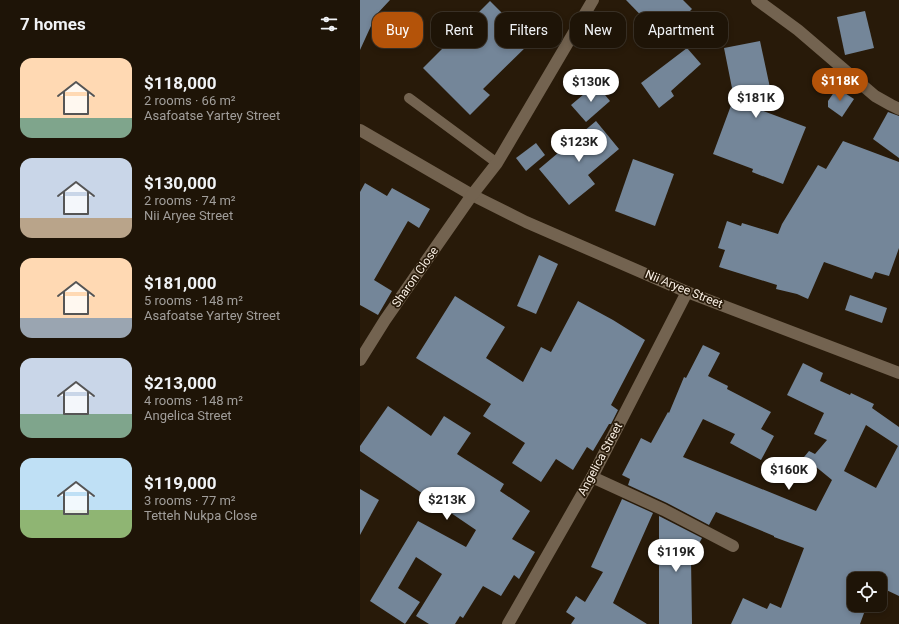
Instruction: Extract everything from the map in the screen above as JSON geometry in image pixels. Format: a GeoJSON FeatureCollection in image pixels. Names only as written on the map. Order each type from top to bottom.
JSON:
{"type":"FeatureCollection","features":[{"type":"Feature","properties":{"kind":"street","name":"Sharon Close"},"geometry":{"type":"LineString","coordinates":[[360,360],[385,320],[472,195],[498,163],[593,0]]}},
{"type":"Feature","properties":{"kind":"street"},"geometry":{"type":"LineString","coordinates":[[757,0],[798,30],[875,96],[899,109]]}},
{"type":"Feature","properties":{"kind":"street","name":"Nii Aryee Street"},"geometry":{"type":"LineString","coordinates":[[360,130],[472,195],[526,222],[687,292],[899,373]]}},
{"type":"Feature","properties":{"kind":"street","name":"Angelica Street"},"geometry":{"type":"LineString","coordinates":[[508,624],[592,477],[687,292]]}},
{"type":"Feature","properties":{"kind":"street"},"geometry":{"type":"LineString","coordinates":[[592,477],[664,510],[733,546]]}},
{"type":"Feature","properties":{"kind":"lane"},"geometry":{"type":"LineString","coordinates":[[409,98],[498,163]]}},
{"type":"Feature","properties":{"kind":"building"},"geometry":{"type":"Polygon","coordinates":[[[360,0],[390,0],[379,12],[372,12],[372,24],[360,50],[360,0]]]}},
{"type":"Feature","properties":{"kind":"building"},"geometry":{"type":"Polygon","coordinates":[[[626,0],[683,0],[692,9],[689,12],[638,12],[626,0]]]}},
{"type":"Feature","properties":{"kind":"building"},"geometry":{"type":"Polygon","coordinates":[[[490,1],[501,12],[495,12],[495,48],[525,48],[483,89],[490,95],[470,115],[423,68],[443,48],[487,48],[487,12],[479,12],[490,1]]]}},
{"type":"Feature","properties":{"kind":"building"},"geometry":{"type":"Polygon","coordinates":[[[865,11],[874,48],[845,55],[837,17],[865,11]]]}},
{"type":"Feature","properties":{"kind":"building"},"geometry":{"type":"Polygon","coordinates":[[[760,41],[772,97],[747,105],[806,127],[783,184],[752,172],[753,169],[713,154],[733,100],[735,103],[724,48],[760,41]]]}},
{"type":"Feature","properties":{"kind":"building"},"geometry":{"type":"Polygon","coordinates":[[[687,48],[701,64],[671,91],[674,96],[659,108],[641,83],[687,48]]]}},
{"type":"Feature","properties":{"kind":"building"},"geometry":{"type":"Polygon","coordinates":[[[596,84],[610,101],[586,122],[571,105],[596,84]]]}},
{"type":"Feature","properties":{"kind":"building"},"geometry":{"type":"Polygon","coordinates":[[[837,88],[854,99],[842,117],[828,107],[828,101],[837,88]]]}},
{"type":"Feature","properties":{"kind":"building"},"geometry":{"type":"Polygon","coordinates":[[[888,112],[899,116],[899,158],[873,139],[888,112]]]}},
{"type":"Feature","properties":{"kind":"building"},"geometry":{"type":"Polygon","coordinates":[[[596,121],[619,149],[588,175],[595,184],[569,205],[539,169],[596,121]]]}},
{"type":"Feature","properties":{"kind":"building"},"geometry":{"type":"Polygon","coordinates":[[[843,141],[899,162],[899,248],[889,276],[875,272],[872,279],[824,262],[808,299],[797,294],[776,289],[777,285],[719,267],[725,250],[718,248],[727,221],[741,226],[742,223],[778,234],[782,224],[818,165],[826,169],[843,141]]]}},
{"type":"Feature","properties":{"kind":"building"},"geometry":{"type":"Polygon","coordinates":[[[536,143],[545,155],[526,171],[516,158],[536,143]]]}},
{"type":"Feature","properties":{"kind":"building"},"geometry":{"type":"Polygon","coordinates":[[[633,159],[674,174],[655,226],[615,211],[633,159]]]}},
{"type":"Feature","properties":{"kind":"building"},"geometry":{"type":"Polygon","coordinates":[[[365,183],[387,196],[392,188],[430,209],[419,228],[408,221],[374,280],[392,291],[378,315],[360,305],[360,192],[365,183]]]}},
{"type":"Feature","properties":{"kind":"building"},"geometry":{"type":"Polygon","coordinates":[[[539,255],[558,264],[536,314],[517,306],[539,255]]]}},
{"type":"Feature","properties":{"kind":"building"},"geometry":{"type":"Polygon","coordinates":[[[850,295],[887,308],[882,323],[845,310],[850,295]]]}},
{"type":"Feature","properties":{"kind":"building"},"geometry":{"type":"Polygon","coordinates":[[[455,296],[505,327],[486,358],[523,382],[541,347],[551,352],[578,301],[645,340],[611,405],[618,410],[611,424],[609,424],[593,451],[587,447],[573,470],[556,459],[541,482],[512,463],[525,443],[483,416],[491,404],[416,358],[455,296]]]}},
{"type":"Feature","properties":{"kind":"building"},"geometry":{"type":"Polygon","coordinates":[[[703,345],[720,353],[708,376],[728,386],[727,389],[771,412],[761,429],[774,436],[761,460],[730,443],[735,434],[703,419],[683,457],[816,511],[832,480],[804,457],[809,451],[815,454],[827,440],[814,434],[824,413],[787,395],[803,363],[823,373],[820,381],[874,404],[872,408],[899,427],[899,596],[887,590],[887,572],[847,572],[847,612],[864,612],[860,624],[731,624],[743,598],[767,609],[770,603],[781,608],[804,548],[716,512],[709,525],[628,485],[630,479],[622,475],[641,438],[651,443],[668,412],[669,413],[684,377],[686,378],[703,345]],[[866,425],[844,471],[876,488],[898,446],[866,425]]]}},
{"type":"Feature","properties":{"kind":"building"},"geometry":{"type":"Polygon","coordinates":[[[388,406],[431,436],[444,416],[471,433],[457,454],[504,484],[500,491],[530,511],[512,539],[535,552],[519,579],[514,575],[501,596],[483,586],[463,618],[460,616],[455,624],[429,624],[416,616],[442,574],[416,557],[398,588],[420,602],[405,624],[370,601],[418,521],[466,547],[476,530],[360,451],[360,446],[388,406]]]}},
{"type":"Feature","properties":{"kind":"building"},"geometry":{"type":"Polygon","coordinates":[[[360,489],[379,500],[360,535],[360,489]]]}},
{"type":"Feature","properties":{"kind":"building"},"geometry":{"type":"Polygon","coordinates":[[[622,499],[653,513],[613,603],[647,624],[571,624],[575,618],[566,612],[576,596],[585,602],[603,572],[591,567],[622,499]]]}},
{"type":"Feature","properties":{"kind":"building"},"geometry":{"type":"Polygon","coordinates":[[[659,516],[702,538],[691,558],[692,624],[659,624],[659,516]]]}}]}
